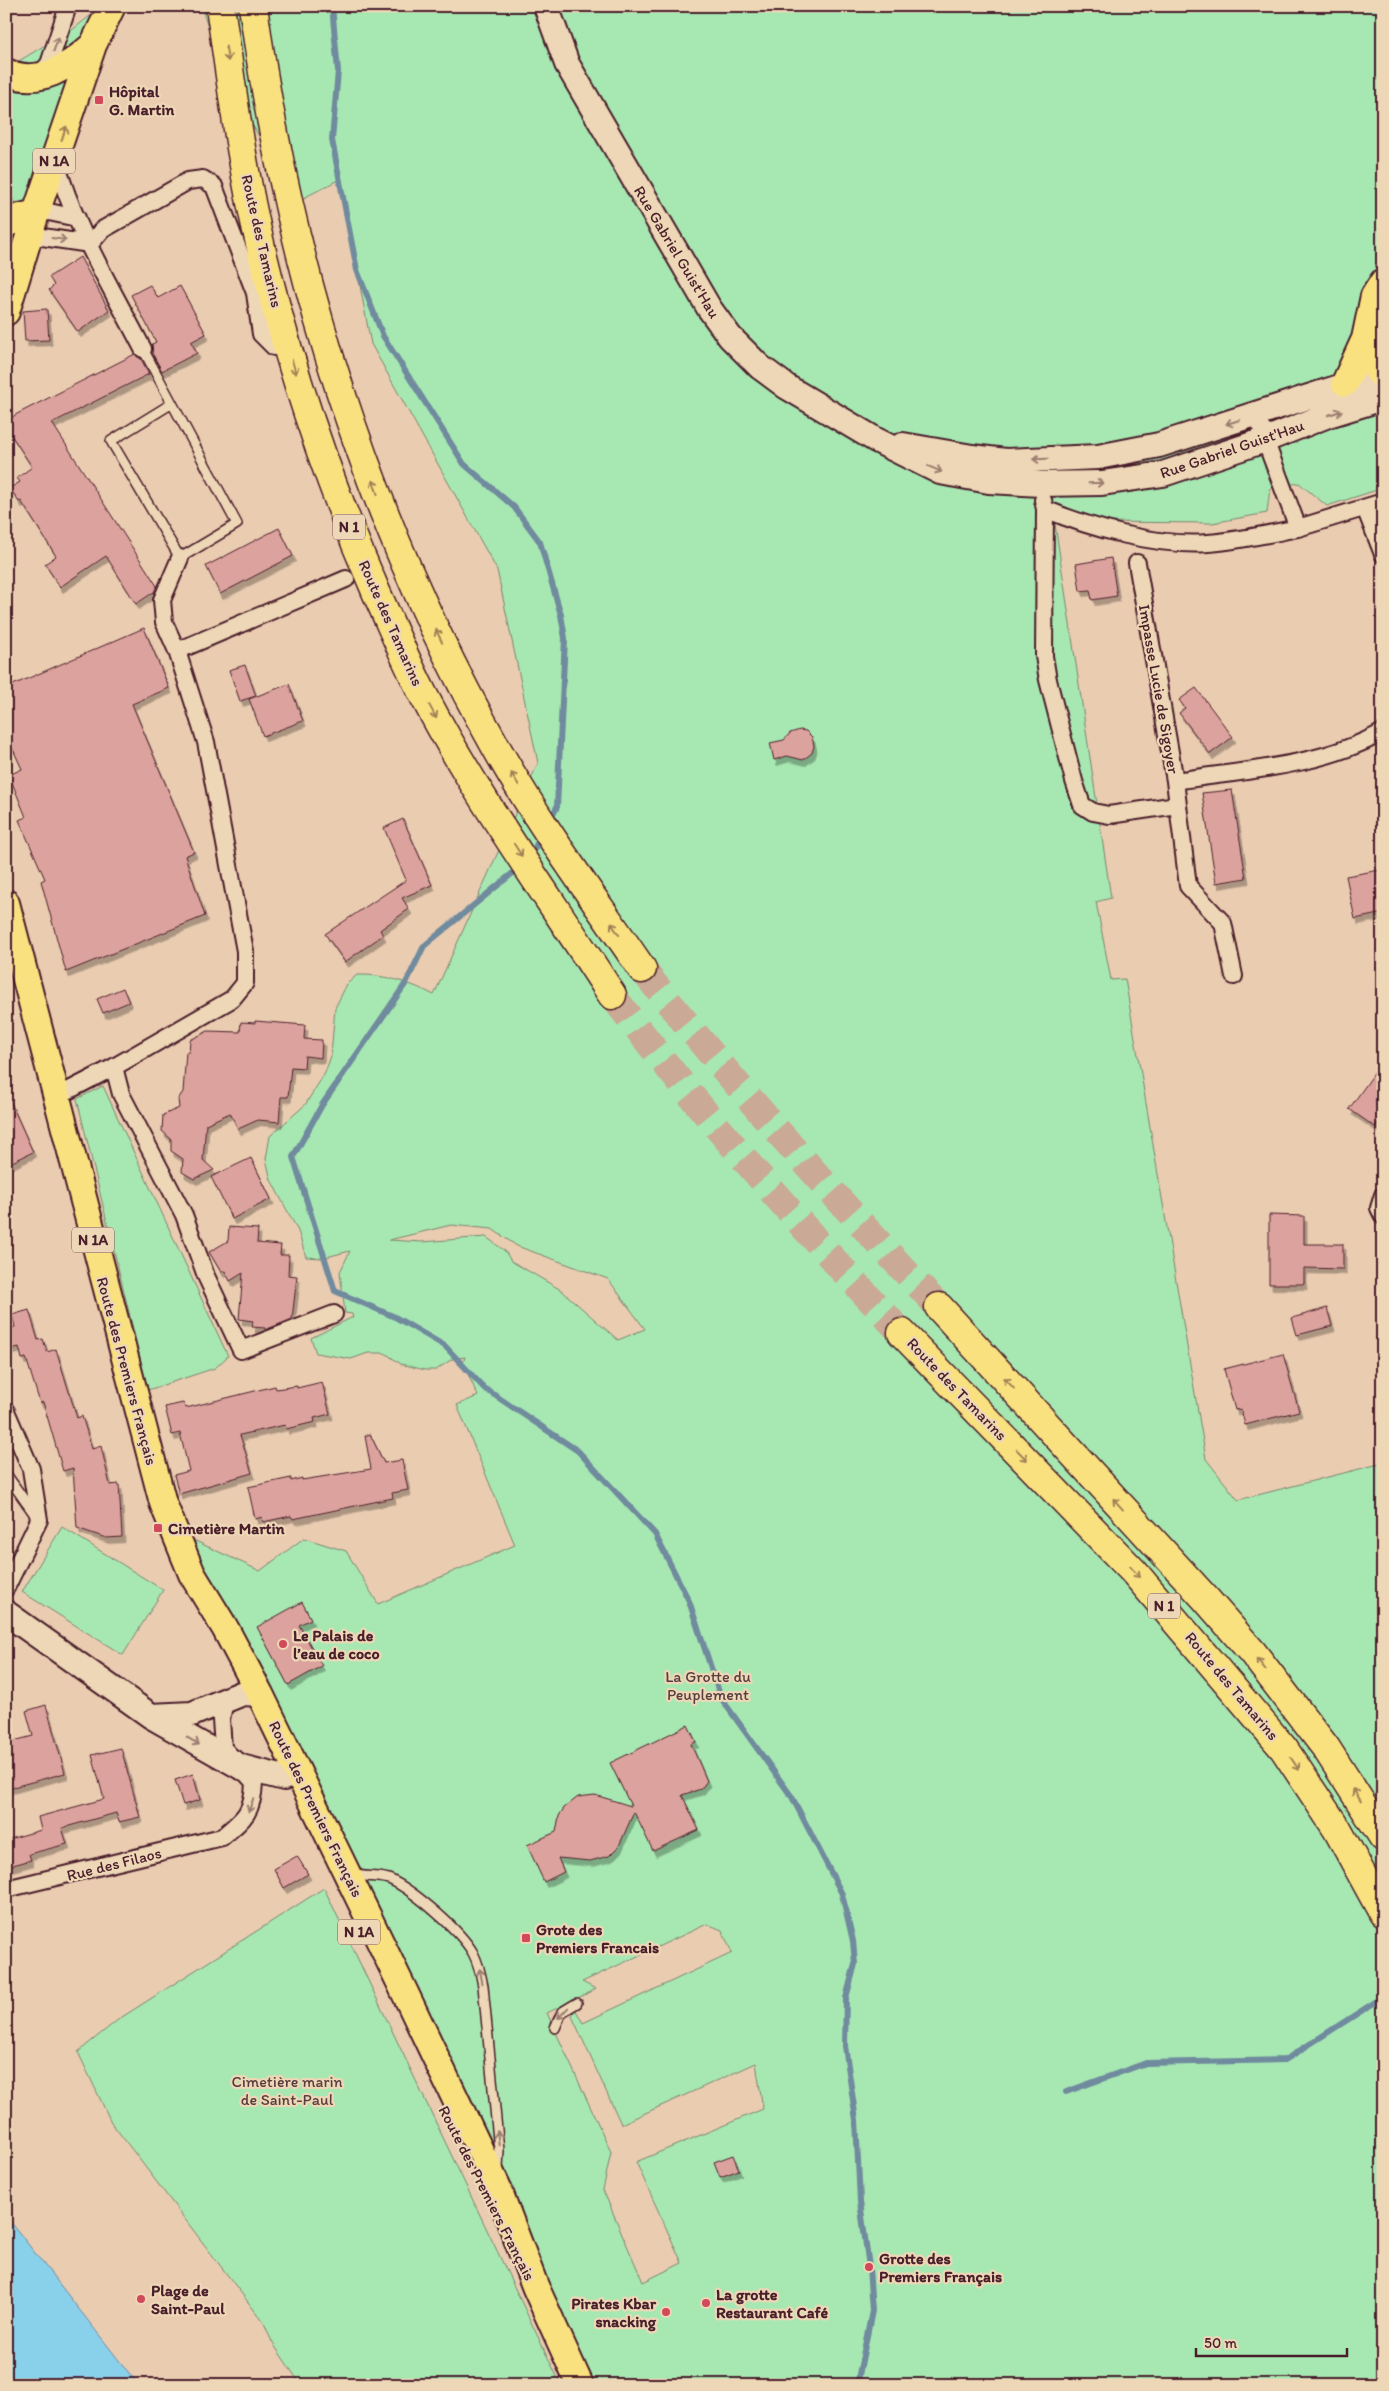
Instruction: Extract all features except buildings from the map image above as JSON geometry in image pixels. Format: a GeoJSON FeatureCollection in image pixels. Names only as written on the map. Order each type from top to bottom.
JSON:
{"type":"FeatureCollection","features":[{"type":"Feature","properties":{"kind":"highway","name":"Route des Tamarins"},"geometry":{"type":"LineString","coordinates":[[220,6],[249,188],[266,268],[308,414],[361,557],[406,660],[439,725],[478,789],[612,995]]}},
{"type":"Feature","properties":{"kind":"highway","name":"Route des Tamarins"},"geometry":{"type":"LineString","coordinates":[[254,6],[264,78],[291,216],[303,264],[330,357],[360,446],[400,554],[453,667],[497,750],[530,805],[642,969]]}},
{"type":"Feature","properties":{"kind":"highway","name":"Route des Tamarins"},"geometry":{"type":"LineString","coordinates":[[939,1306],[1253,1653],[1326,1748],[1383,1836]]}},
{"type":"Feature","properties":{"kind":"highway","name":"Route des Tamarins"},"geometry":{"type":"LineString","coordinates":[[902,1333],[1134,1572],[1284,1749],[1337,1829],[1383,1913]]}},
{"type":"Feature","properties":{"kind":"main road","name":"N 1A"},"geometry":{"type":"LineString","coordinates":[[6,312],[19,224],[55,158],[93,45],[112,6]]}},
{"type":"Feature","properties":{"kind":"main road","name":"Rue Gabriel Guist'Hau"},"geometry":{"type":"LineString","coordinates":[[546,6],[568,64],[694,284],[730,337],[760,367],[787,387],[876,440],[940,472],[989,481],[1040,484],[1102,483],[1163,474],[1265,440],[1328,415],[1382,380]]}},
{"type":"Feature","properties":{"kind":"main road"},"geometry":{"type":"LineString","coordinates":[[6,72],[17,77],[37,78],[64,68],[93,45]]}},
{"type":"Feature","properties":{"kind":"main road"},"geometry":{"type":"LineString","coordinates":[[1345,384],[1365,339],[1374,296],[1383,282]]}},
{"type":"Feature","properties":{"kind":"main road"},"geometry":{"type":"LineString","coordinates":[[1365,339],[1382,380]]}},
{"type":"Feature","properties":{"kind":"main road","name":"Rue Gabriel Guist'Hau"},"geometry":{"type":"LineString","coordinates":[[876,440],[1006,461],[1098,457],[1158,445],[1345,384],[1382,380]]}},
{"type":"Feature","properties":{"kind":"main road","name":"Route des Premiers Français"},"geometry":{"type":"LineString","coordinates":[[6,903],[17,972],[56,1097],[162,1502],[192,1574],[226,1628],[243,1695],[498,2222],[535,2286]]}},
{"type":"Feature","properties":{"kind":"main road"},"geometry":{"type":"LineString","coordinates":[[6,1613],[151,1716],[241,1767],[284,1778]]}},
{"type":"Feature","properties":{"kind":"main road"},"geometry":{"type":"LineString","coordinates":[[151,1716],[192,1714],[243,1695]]}},
{"type":"Feature","properties":{"kind":"main road","name":"Route des Premiers Français"},"geometry":{"type":"LineString","coordinates":[[243,1695],[345,1871],[497,2186],[535,2286]]}},
{"type":"Feature","properties":{"kind":"main road","name":"N 1A"},"geometry":{"type":"LineString","coordinates":[[535,2286],[580,2385]]}},
{"type":"Feature","properties":{"kind":"street"},"geometry":{"type":"LineString","coordinates":[[37,78],[49,64],[68,6]]}},
{"type":"Feature","properties":{"kind":"street"},"geometry":{"type":"LineString","coordinates":[[55,158],[60,177],[77,218],[142,349]]}},
{"type":"Feature","properties":{"kind":"street"},"geometry":{"type":"LineString","coordinates":[[90,244],[102,230],[188,181],[203,180],[214,186],[255,293],[261,334],[274,347]]}},
{"type":"Feature","properties":{"kind":"street"},"geometry":{"type":"LineString","coordinates":[[19,224],[49,212],[77,218]]}},
{"type":"Feature","properties":{"kind":"street"},"geometry":{"type":"LineString","coordinates":[[19,224],[90,244]]}},
{"type":"Feature","properties":{"kind":"street"},"geometry":{"type":"LineString","coordinates":[[1257,414],[1298,528]]}},
{"type":"Feature","properties":{"kind":"street"},"geometry":{"type":"LineString","coordinates":[[1040,484],[1045,509],[1044,656],[1050,689],[1082,805],[1093,812],[1109,815],[1177,805]]}},
{"type":"Feature","properties":{"kind":"street"},"geometry":{"type":"LineString","coordinates":[[1045,509],[1074,521],[1125,534],[1169,541],[1206,543],[1249,538],[1298,528],[1383,502]]}},
{"type":"Feature","properties":{"kind":"street"},"geometry":{"type":"LineString","coordinates":[[1365,508],[1383,554]]}},
{"type":"Feature","properties":{"kind":"street"},"geometry":{"type":"LineString","coordinates":[[56,1097],[114,1068],[232,999],[245,983],[245,951],[206,742],[177,651],[164,622],[162,600],[180,558]]}},
{"type":"Feature","properties":{"kind":"street","name":"Impasse Lucie de Sigoyer"},"geometry":{"type":"LineString","coordinates":[[1137,563],[1175,781],[1328,756],[1366,742],[1383,732]]}},
{"type":"Feature","properties":{"kind":"street"},"geometry":{"type":"LineString","coordinates":[[177,651],[346,579]]}},
{"type":"Feature","properties":{"kind":"street"},"geometry":{"type":"LineString","coordinates":[[1175,781],[1188,886],[1223,923],[1234,976]]}},
{"type":"Feature","properties":{"kind":"street"},"geometry":{"type":"LineString","coordinates":[[114,1068],[121,1094],[184,1215],[206,1276],[241,1350],[334,1314]]}},
{"type":"Feature","properties":{"kind":"street"},"geometry":{"type":"LineString","coordinates":[[1383,1195],[1379,1208],[1383,1216]]}},
{"type":"Feature","properties":{"kind":"street"},"geometry":{"type":"LineString","coordinates":[[6,1411],[31,1469],[39,1520],[6,1588]]}},
{"type":"Feature","properties":{"kind":"street"},"geometry":{"type":"LineString","coordinates":[[241,1767],[223,1748],[222,1719],[243,1695]]}},
{"type":"Feature","properties":{"kind":"street","name":"Rue des Filaos"},"geometry":{"type":"LineString","coordinates":[[6,1888],[222,1837],[250,1811],[254,1798],[254,1782],[241,1767]]}},
{"type":"Feature","properties":{"kind":"lane"},"geometry":{"type":"LineString","coordinates":[[142,349],[237,524],[180,558],[111,441],[171,404]]}},
{"type":"Feature","properties":{"kind":"lane"},"geometry":{"type":"LineString","coordinates":[[6,1474],[39,1520]]}},
{"type":"Feature","properties":{"kind":"lane"},"geometry":{"type":"LineString","coordinates":[[345,1871],[364,1877],[389,1879],[405,1889],[440,1917],[466,1943],[479,1966],[483,1986],[499,2150],[497,2186]]}},
{"type":"Feature","properties":{"kind":"lane"},"geometry":{"type":"LineString","coordinates":[[555,2028],[562,2012],[577,2003]]}},
{"type":"Feature","properties":{"kind":"green space","name":"La Grotte du Peuplement"},"geometry":{"type":"Polygon","coordinates":[[[201,6],[1383,6],[1383,488],[1327,506],[1299,483],[1270,488],[1267,513],[1212,523],[1102,522],[1052,504],[1111,898],[1096,902],[1111,980],[1125,979],[1206,1459],[1238,1500],[1383,1463],[1383,2385],[580,2385],[189,1538],[260,1571],[304,1538],[346,1551],[378,1604],[515,1545],[457,1405],[478,1396],[463,1363],[465,1357],[452,1359],[436,1370],[425,1370],[401,1364],[385,1353],[368,1353],[351,1359],[316,1353],[311,1338],[353,1317],[352,1314],[345,1313],[340,1272],[350,1251],[322,1258],[306,1257],[298,1231],[271,1180],[266,1159],[270,1136],[305,1105],[325,1073],[331,1056],[335,1008],[347,984],[357,975],[377,976],[407,983],[434,995],[538,763],[497,570],[371,344],[340,179],[292,204],[260,138],[223,74],[201,6]],[[451,1225],[389,1240],[422,1242],[486,1237],[505,1251],[511,1261],[561,1290],[618,1340],[645,1329],[608,1279],[517,1246],[492,1229],[451,1225]],[[707,1924],[582,1982],[596,1989],[547,2013],[611,2152],[603,2190],[643,2282],[682,2263],[636,2162],[763,2109],[756,2063],[621,2124],[572,2016],[575,2009],[583,2023],[732,1953],[722,1930],[707,1924]]]}},
{"type":"Feature","properties":{"kind":"green space"},"geometry":{"type":"Polygon","coordinates":[[[90,16],[99,21],[54,65],[63,37],[90,16]]]}},
{"type":"Feature","properties":{"kind":"green space"},"geometry":{"type":"Polygon","coordinates":[[[47,44],[39,63],[16,72],[9,67],[47,44]]]}},
{"type":"Feature","properties":{"kind":"green space"},"geometry":{"type":"Polygon","coordinates":[[[71,71],[35,200],[21,205],[16,203],[11,197],[6,151],[6,80],[71,71]]]}},
{"type":"Feature","properties":{"kind":"green space"},"geometry":{"type":"Polygon","coordinates":[[[103,1086],[228,1356],[215,1368],[148,1390],[77,1099],[103,1086]]]}},
{"type":"Feature","properties":{"kind":"green space"},"geometry":{"type":"Polygon","coordinates":[[[62,1527],[163,1590],[123,1655],[22,1592],[62,1527]]]}},
{"type":"Feature","properties":{"kind":"green space","name":"Cimetière marin de Saint-Paul"},"geometry":{"type":"Polygon","coordinates":[[[324,1888],[561,2385],[301,2385],[272,2342],[264,2323],[111,2122],[78,2052],[119,2019],[324,1888]]]}},
{"type":"Feature","properties":{"kind":"water"},"geometry":{"type":"Polygon","coordinates":[[[6,2216],[136,2382],[138,2385],[6,2385],[6,2216]]]}},
{"type":"Feature","properties":{"kind":"waterway"},"geometry":{"type":"LineString","coordinates":[[332,6],[338,71],[332,140],[357,270],[383,336],[464,464],[514,507],[540,542],[561,615],[565,638],[557,807],[550,820]]}},
{"type":"Feature","properties":{"kind":"waterway"},"geometry":{"type":"LineString","coordinates":[[530,858],[541,835]]}},
{"type":"Feature","properties":{"kind":"waterway"},"geometry":{"type":"LineString","coordinates":[[519,868],[424,946],[406,983],[322,1105],[293,1157],[335,1291],[395,1317],[445,1346],[484,1388],[578,1451],[655,1534],[689,1601],[721,1698],[792,1797],[842,1894],[853,1941],[855,1964],[846,1998],[845,2046],[856,2120],[860,2202],[869,2267],[872,2311],[857,2385]]}},
{"type":"Feature","properties":{"kind":"waterway"},"geometry":{"type":"LineString","coordinates":[[1066,2092],[1146,2063],[1285,2060],[1383,1997]]}},
{"type":"Feature","properties":{"kind":"tunnel"},"geometry":{"type":"LineString","coordinates":[[642,969],[713,1056],[787,1141],[939,1307]]}},
{"type":"Feature","properties":{"kind":"tunnel"},"geometry":{"type":"LineString","coordinates":[[612,995],[681,1083],[752,1168],[902,1333]]}},
{"type":"Feature","properties":{"kind":"place","name":"Hôpital G. Martin"},"geometry":{"type":"Point","coordinates":[99,100]}},
{"type":"Feature","properties":{"kind":"place","name":"Cimetière Martin"},"geometry":{"type":"Point","coordinates":[158,1528]}},
{"type":"Feature","properties":{"kind":"place","name":"Le Palais de l’eau de coco"},"geometry":{"type":"Point","coordinates":[283,1644]}},
{"type":"Feature","properties":{"kind":"place","name":"Grote des Premiers Francais"},"geometry":{"type":"Point","coordinates":[526,1938]}},
{"type":"Feature","properties":{"kind":"place","name":"Grotte des Premiers Français"},"geometry":{"type":"Point","coordinates":[869,2267]}},
{"type":"Feature","properties":{"kind":"place","name":"Plage de Saint-Paul"},"geometry":{"type":"Point","coordinates":[141,2299]}},
{"type":"Feature","properties":{"kind":"place","name":"La grotte Restaurant Café"},"geometry":{"type":"Point","coordinates":[706,2303]}},
{"type":"Feature","properties":{"kind":"place","name":"Pirates Kbar snacking"},"geometry":{"type":"Point","coordinates":[666,2312]}}]}
